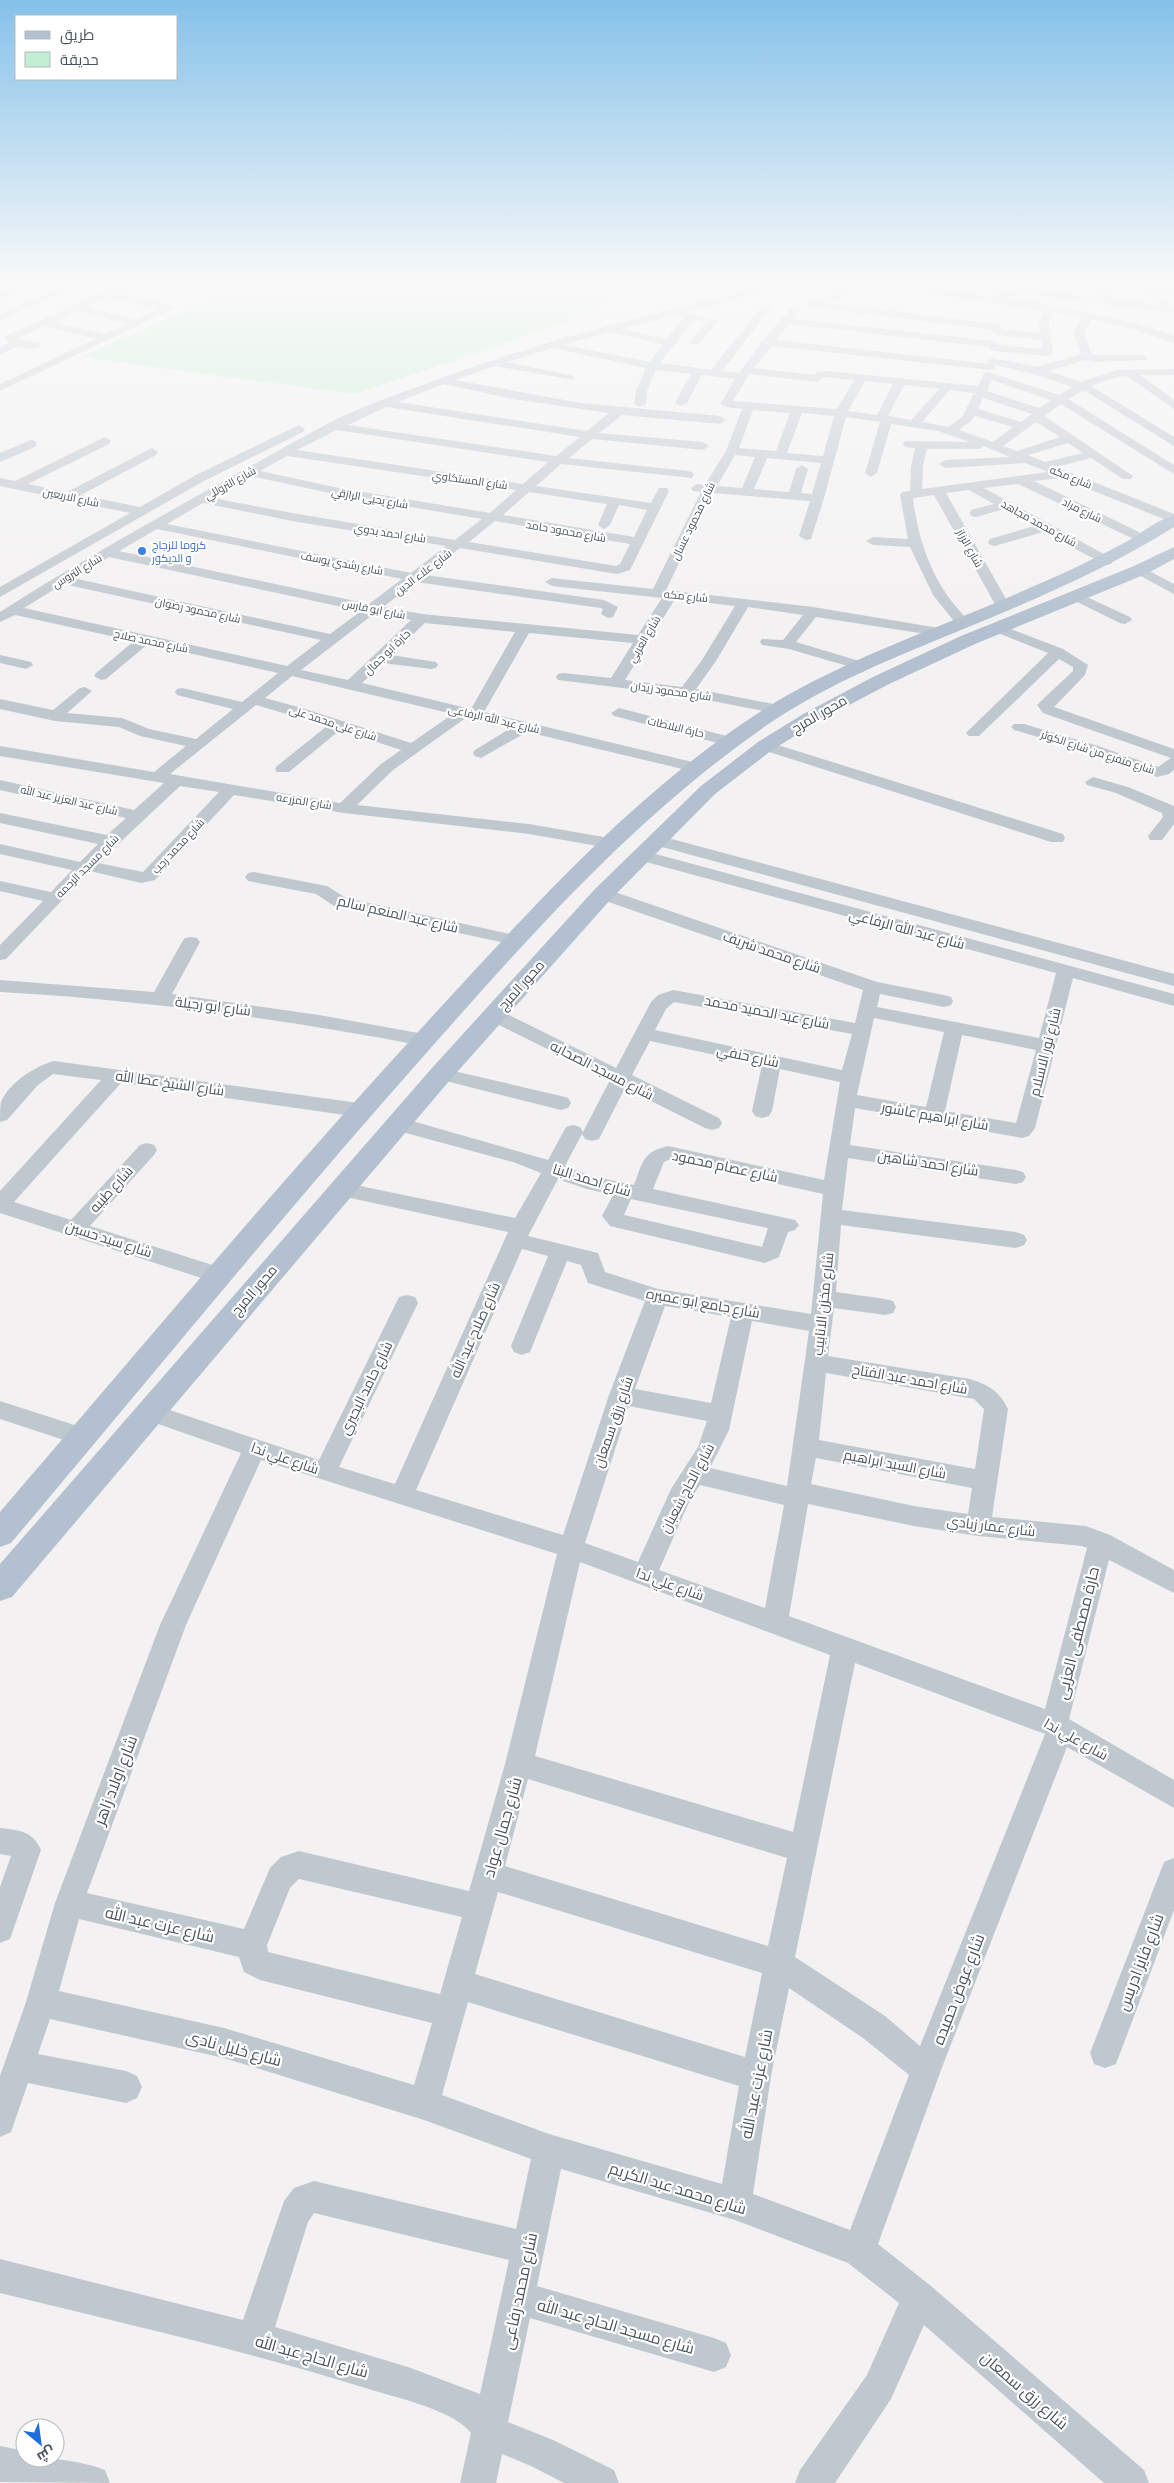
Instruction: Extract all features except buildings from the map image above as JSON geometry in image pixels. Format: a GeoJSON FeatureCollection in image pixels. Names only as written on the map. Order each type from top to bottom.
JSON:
{"type":"FeatureCollection","features":[{"type":"Feature","properties":{"kind":"main road","name":"محور المرج"},"geometry":{"type":"LineString","coordinates":[[0,1587],[441,1074],[603,894],[708,790],[765,746],[812,717],[1106,561],[1144,540],[1174,519]]}},
{"type":"Feature","properties":{"kind":"main road","name":"محور المرج"},"geometry":{"type":"LineString","coordinates":[[0,1534],[217,1275],[359,1110],[515,940],[609,843],[699,768],[779,708],[861,666],[962,622],[1001,617],[1076,596],[1140,570],[1174,552]]}},
{"type":"Feature","properties":{"kind":"street","name":"شارع التروللي"},"geometry":{"type":"LineString","coordinates":[[155,525],[333,426],[397,399]]}},
{"type":"Feature","properties":{"kind":"street"},"geometry":{"type":"LineString","coordinates":[[535,399],[618,412],[720,420]]}},
{"type":"Feature","properties":{"kind":"street"},"geometry":{"type":"LineString","coordinates":[[640,404],[641,399]]}},
{"type":"Feature","properties":{"kind":"street","name":"شارع مكه"},"geometry":{"type":"LineString","coordinates":[[728,399],[726,402],[730,405],[759,404],[884,418],[915,422],[951,431],[992,445],[1174,519]]}},
{"type":"Feature","properties":{"kind":"street"},"geometry":{"type":"LineString","coordinates":[[780,456],[800,410],[807,399]]}},
{"type":"Feature","properties":{"kind":"street"},"geometry":{"type":"LineString","coordinates":[[806,536],[840,413],[848,399]]}},
{"type":"Feature","properties":{"kind":"street"},"geometry":{"type":"LineString","coordinates":[[871,473],[884,418],[893,399]]}},
{"type":"Feature","properties":{"kind":"street"},"geometry":{"type":"LineString","coordinates":[[915,422],[935,399]]}},
{"type":"Feature","properties":{"kind":"street"},"geometry":{"type":"LineString","coordinates":[[951,431],[966,419],[978,399]]}},
{"type":"Feature","properties":{"kind":"street"},"geometry":{"type":"LineString","coordinates":[[999,399],[1039,415],[1092,454],[1127,476]]}},
{"type":"Feature","properties":{"kind":"street"},"geometry":{"type":"LineString","coordinates":[[1059,399],[1174,470]]}},
{"type":"Feature","properties":{"kind":"street"},"geometry":{"type":"LineString","coordinates":[[1107,399],[1174,442]]}},
{"type":"Feature","properties":{"kind":"street"},"geometry":{"type":"LineString","coordinates":[[908,444],[992,445],[1062,400]]}},
{"type":"Feature","properties":{"kind":"street"},"geometry":{"type":"LineString","coordinates":[[384,404],[624,440],[703,446]]}},
{"type":"Feature","properties":{"kind":"street","name":"شارع محمود عسال"},"geometry":{"type":"LineString","coordinates":[[665,593],[722,462],[732,452],[759,404]]}},
{"type":"Feature","properties":{"kind":"street"},"geometry":{"type":"LineString","coordinates":[[971,411],[1023,426]]}},
{"type":"Feature","properties":{"kind":"street","name":"شارع علاء الدين"},"geometry":{"type":"LineString","coordinates":[[157,778],[290,671],[493,518],[558,460],[618,412]]}},
{"type":"Feature","properties":{"kind":"street","name":"شارع التروللي"},"geometry":{"type":"LineString","coordinates":[[142,511],[224,466],[310,424]]}},
{"type":"Feature","properties":{"kind":"street"},"geometry":{"type":"LineString","coordinates":[[333,426],[689,481],[709,489],[818,498]]}},
{"type":"Feature","properties":{"kind":"street"},"geometry":{"type":"LineString","coordinates":[[294,431],[316,436]]}},
{"type":"Feature","properties":{"kind":"street"},"geometry":{"type":"LineString","coordinates":[[945,464],[1021,457],[1070,438]]}},
{"type":"Feature","properties":{"kind":"street"},"geometry":{"type":"LineString","coordinates":[[17,485],[105,441]]}},
{"type":"Feature","properties":{"kind":"street"},"geometry":{"type":"LineString","coordinates":[[0,458],[31,444]]}},
{"type":"Feature","properties":{"kind":"street"},"geometry":{"type":"LineString","coordinates":[[916,493],[917,466],[922,445]]}},
{"type":"Feature","properties":{"kind":"street"},"geometry":{"type":"LineString","coordinates":[[69,496],[152,452]]}},
{"type":"Feature","properties":{"kind":"street","name":"شارع المستكاوي"},"geometry":{"type":"LineString","coordinates":[[284,452],[655,507]]}},
{"type":"Feature","properties":{"kind":"street"},"geometry":{"type":"LineString","coordinates":[[732,452],[827,460]]}},
{"type":"Feature","properties":{"kind":"street"},"geometry":{"type":"LineString","coordinates":[[747,492],[762,454]]}},
{"type":"Feature","properties":{"kind":"street"},"geometry":{"type":"LineString","coordinates":[[1044,466],[1092,454]]}},
{"type":"Feature","properties":{"kind":"street"},"geometry":{"type":"LineString","coordinates":[[794,496],[802,469]]}},
{"type":"Feature","properties":{"kind":"street"},"geometry":{"type":"LineString","coordinates":[[1078,480],[1115,469]]}},
{"type":"Feature","properties":{"kind":"street","name":"شارع يحيى الرازقي"},"geometry":{"type":"LineString","coordinates":[[248,472],[343,494],[493,518]]}},
{"type":"Feature","properties":{"kind":"street"},"geometry":{"type":"LineString","coordinates":[[962,622],[932,585],[916,543],[906,496],[916,493],[1062,474]]}},
{"type":"Feature","properties":{"kind":"street","name":"شارع مراد"},"geometry":{"type":"LineString","coordinates":[[1021,480],[1144,540]]}},
{"type":"Feature","properties":{"kind":"street","name":"شارع الاربعين"},"geometry":{"type":"LineString","coordinates":[[0,482],[142,511]]}},
{"type":"Feature","properties":{"kind":"street","name":"شارع محمد مجاهد"},"geometry":{"type":"LineString","coordinates":[[971,486],[1106,561]]}},
{"type":"Feature","properties":{"kind":"street","name":"شارع الرزاز"},"geometry":{"type":"LineString","coordinates":[[938,490],[1001,617]]}},
{"type":"Feature","properties":{"kind":"street"},"geometry":{"type":"LineString","coordinates":[[638,541],[663,491]]}},
{"type":"Feature","properties":{"kind":"street","name":"شارع احمد بدوي"},"geometry":{"type":"LineString","coordinates":[[201,499],[292,517],[609,569],[620,570],[625,567],[638,541]]}},
{"type":"Feature","properties":{"kind":"street"},"geometry":{"type":"LineString","coordinates":[[604,525],[614,501]]}},
{"type":"Feature","properties":{"kind":"street"},"geometry":{"type":"LineString","coordinates":[[976,513],[1006,505]]}},
{"type":"Feature","properties":{"kind":"street","name":"شارع التروس"},"geometry":{"type":"LineString","coordinates":[[0,593],[142,511]]}},
{"type":"Feature","properties":{"kind":"street","name":"شارع محمود حامد"},"geometry":{"type":"LineString","coordinates":[[493,518],[578,534],[638,541]]}},
{"type":"Feature","properties":{"kind":"street","name":"شارع التروس"},"geometry":{"type":"LineString","coordinates":[[6,614],[155,525]]}},
{"type":"Feature","properties":{"kind":"street","name":"شارع رشدي يوسف"},"geometry":{"type":"LineString","coordinates":[[155,525],[415,578],[604,604],[611,607],[608,614]]}},
{"type":"Feature","properties":{"kind":"street"},"geometry":{"type":"LineString","coordinates":[[995,542],[1045,527]]}},
{"type":"Feature","properties":{"kind":"street"},"geometry":{"type":"LineString","coordinates":[[873,541],[916,543]]}},
{"type":"Feature","properties":{"kind":"street","name":"شارع ابو فارس"},"geometry":{"type":"LineString","coordinates":[[108,553],[373,610],[422,618],[644,640]]}},
{"type":"Feature","properties":{"kind":"street"},"geometry":{"type":"LineString","coordinates":[[1140,570],[1174,590]]}},
{"type":"Feature","properties":{"kind":"street","name":"شارع محمود رضوان"},"geometry":{"type":"LineString","coordinates":[[62,580],[334,639]]}},
{"type":"Feature","properties":{"kind":"street","name":"شارع مكه"},"geometry":{"type":"LineString","coordinates":[[552,582],[744,602],[813,611],[939,632]]}},
{"type":"Feature","properties":{"kind":"street","name":"شارع العربي"},"geometry":{"type":"LineString","coordinates":[[616,683],[644,640],[665,593]]}},
{"type":"Feature","properties":{"kind":"street"},"geometry":{"type":"LineString","coordinates":[[1076,596],[1125,620]]}},
{"type":"Feature","properties":{"kind":"street"},"geometry":{"type":"LineString","coordinates":[[686,692],[714,653],[744,602]]}},
{"type":"Feature","properties":{"kind":"street"},"geometry":{"type":"LineString","coordinates":[[789,645],[787,642],[813,611]]}},
{"type":"Feature","properties":{"kind":"street","name":"شارع محمد صلاح"},"geometry":{"type":"LineString","coordinates":[[6,614],[144,640],[290,671]]}},
{"type":"Feature","properties":{"kind":"street"},"geometry":{"type":"LineString","coordinates":[[1001,617],[1076,661],[1082,669],[1046,705],[1048,710],[1174,754]]}},
{"type":"Feature","properties":{"kind":"street","name":"حارة ابو جمال"},"geometry":{"type":"LineString","coordinates":[[351,686],[422,618]]}},
{"type":"Feature","properties":{"kind":"street"},"geometry":{"type":"LineString","coordinates":[[344,808],[370,781],[412,748],[470,713],[524,628]]}},
{"type":"Feature","properties":{"kind":"street"},"geometry":{"type":"LineString","coordinates":[[102,676],[144,640]]}},
{"type":"Feature","properties":{"kind":"street"},"geometry":{"type":"LineString","coordinates":[[766,642],[789,645],[861,666]]}},
{"type":"Feature","properties":{"kind":"street"},"geometry":{"type":"LineString","coordinates":[[974,733],[1058,652]]}},
{"type":"Feature","properties":{"kind":"street"},"geometry":{"type":"LineString","coordinates":[[382,658],[432,665]]}},
{"type":"Feature","properties":{"kind":"street"},"geometry":{"type":"LineString","coordinates":[[0,659],[26,665]]}},
{"type":"Feature","properties":{"kind":"street","name":"شارع عبد الله الرفاعى"},"geometry":{"type":"LineString","coordinates":[[290,671],[699,768]]}},
{"type":"Feature","properties":{"kind":"street","name":"شارع محمود زيدان"},"geometry":{"type":"LineString","coordinates":[[563,677],[686,692],[779,708]]}},
{"type":"Feature","properties":{"kind":"street"},"geometry":{"type":"LineString","coordinates":[[55,716],[86,691]]}},
{"type":"Feature","properties":{"kind":"street","name":"شارع على محمد على"},"geometry":{"type":"LineString","coordinates":[[182,692],[250,704],[338,724],[412,748]]}},
{"type":"Feature","properties":{"kind":"street"},"geometry":{"type":"LineString","coordinates":[[0,704],[55,716],[122,723],[145,734],[199,744]]}},
{"type":"Feature","properties":{"kind":"street","name":"حارة البلاطات"},"geometry":{"type":"LineString","coordinates":[[618,713],[732,742]]}},
{"type":"Feature","properties":{"kind":"street","name":"شارع متفرع من شارع الكوثر"},"geometry":{"type":"LineString","coordinates":[[987,719],[1093,749],[1157,772],[1163,771],[1174,762]]}},
{"type":"Feature","properties":{"kind":"street"},"geometry":{"type":"LineString","coordinates":[[283,769],[338,724]]}},
{"type":"Feature","properties":{"kind":"street"},"geometry":{"type":"LineString","coordinates":[[480,753],[525,726]]}},
{"type":"Feature","properties":{"kind":"street"},"geometry":{"type":"LineString","coordinates":[[765,746],[1057,838]]}},
{"type":"Feature","properties":{"kind":"street","name":"شارع المزرعه"},"geometry":{"type":"LineString","coordinates":[[0,751],[344,808],[528,829],[609,843]]}},
{"type":"Feature","properties":{"kind":"street","name":"شارع مسجد الرحمه"},"geometry":{"type":"LineString","coordinates":[[0,955],[110,841],[176,781]]}},
{"type":"Feature","properties":{"kind":"street"},"geometry":{"type":"LineString","coordinates":[[1092,782],[1122,790],[1169,810],[1171,817],[1154,835],[1174,840]]}},
{"type":"Feature","properties":{"kind":"street","name":"شارع عبد العزيز عبد الله"},"geometry":{"type":"LineString","coordinates":[[0,786],[60,797],[138,816]]}},
{"type":"Feature","properties":{"kind":"street","name":"شارع محمد رجب"},"geometry":{"type":"LineString","coordinates":[[85,866],[141,878],[149,876],[230,790]]}},
{"type":"Feature","properties":{"kind":"street"},"geometry":{"type":"LineString","coordinates":[[30,824],[60,797]]}},
{"type":"Feature","properties":{"kind":"street"},"geometry":{"type":"LineString","coordinates":[[0,818],[110,841]]}},
{"type":"Feature","properties":{"kind":"street"},"geometry":{"type":"LineString","coordinates":[[0,848],[85,866]]}},
{"type":"Feature","properties":{"kind":"street","name":"شارع عبد الله الرفاعي"},"geometry":{"type":"LineString","coordinates":[[649,848],[767,870],[1174,980]]}},
{"type":"Feature","properties":{"kind":"street","name":"شارع عبد الله الرفاعي"},"geometry":{"type":"LineString","coordinates":[[649,848],[755,888],[1174,1000]]}},
{"type":"Feature","properties":{"kind":"street"},"geometry":{"type":"LineString","coordinates":[[755,888],[767,870]]}},
{"type":"Feature","properties":{"kind":"street","name":"شارع عبد المنعم سالم"},"geometry":{"type":"LineString","coordinates":[[254,877],[321,890],[335,900],[515,940]]}},
{"type":"Feature","properties":{"kind":"street"},"geometry":{"type":"LineString","coordinates":[[0,886],[55,898]]}},
{"type":"Feature","properties":{"kind":"street","name":"شارع محمد شريف"},"geometry":{"type":"LineString","coordinates":[[603,894],[873,987],[944,1001]]}},
{"type":"Feature","properties":{"kind":"street"},"geometry":{"type":"LineString","coordinates":[[0,931],[20,934]]}},
{"type":"Feature","properties":{"kind":"street"},"geometry":{"type":"LineString","coordinates":[[160,999],[191,942]]}},
{"type":"Feature","properties":{"kind":"street","name":"شارع نور الاسلام"},"geometry":{"type":"LineString","coordinates":[[1022,1131],[1025,1128],[1065,972]]}},
{"type":"Feature","properties":{"kind":"street","name":"شارع ابو رجيلة"},"geometry":{"type":"LineString","coordinates":[[0,986],[160,999],[292,1016],[424,1040]]}},
{"type":"Feature","properties":{"kind":"street","name":"شارع مخزن الانابيب"},"geometry":{"type":"LineString","coordinates":[[775,1622],[806,1447],[824,1299],[834,1189],[850,1078],[873,987]]}},
{"type":"Feature","properties":{"kind":"street","name":"شارع عبد الحميد محمد"},"geometry":{"type":"LineString","coordinates":[[673,996],[864,1021],[954,1028],[1046,1046]]}},
{"type":"Feature","properties":{"kind":"street","name":"شارع صلاح عبد الله"},"geometry":{"type":"LineString","coordinates":[[402,1494],[518,1234],[552,1168],[583,1133],[620,1080],[646,1034],[658,1006],[664,1000],[673,996]]}},
{"type":"Feature","properties":{"kind":"street","name":"شارع مسجد الصحابه"},"geometry":{"type":"LineString","coordinates":[[494,1015],[620,1080],[712,1123]]}},
{"type":"Feature","properties":{"kind":"street"},"geometry":{"type":"LineString","coordinates":[[934,1116],[954,1028]]}},
{"type":"Feature","properties":{"kind":"street","name":"شارع حنفي"},"geometry":{"type":"LineString","coordinates":[[646,1034],[850,1078]]}},
{"type":"Feature","properties":{"kind":"street"},"geometry":{"type":"LineString","coordinates":[[762,1110],[772,1061]]}},
{"type":"Feature","properties":{"kind":"street","name":"شارع الشيخ عطا الله"},"geometry":{"type":"LineString","coordinates":[[0,1115],[33,1079],[48,1068],[68,1068],[359,1110]]}},
{"type":"Feature","properties":{"kind":"street"},"geometry":{"type":"LineString","coordinates":[[441,1074],[561,1103]]}},
{"type":"Feature","properties":{"kind":"street"},"geometry":{"type":"LineString","coordinates":[[0,1204],[116,1076]]}},
{"type":"Feature","properties":{"kind":"street","name":"شارع ابراهيم عاشور"},"geometry":{"type":"LineString","coordinates":[[848,1100],[1022,1131]]}},
{"type":"Feature","properties":{"kind":"street","name":"شارع احمد البنا"},"geometry":{"type":"LineString","coordinates":[[398,1124],[519,1157],[587,1182],[784,1224]]}},
{"type":"Feature","properties":{"kind":"street","name":"شارع طيبه"},"geometry":{"type":"LineString","coordinates":[[76,1228],[147,1150]]}},
{"type":"Feature","properties":{"kind":"street","name":"شارع احمد شاهين"},"geometry":{"type":"LineString","coordinates":[[839,1150],[1016,1177]]}},
{"type":"Feature","properties":{"kind":"street","name":"شارع عصام محمود"},"geometry":{"type":"LineString","coordinates":[[784,1224],[771,1252],[765,1255],[617,1221],[612,1216],[632,1193],[659,1155],[668,1154],[834,1189]]}},
{"type":"Feature","properties":{"kind":"street","name":"شارع جامع ابو عميره"},"geometry":{"type":"LineString","coordinates":[[341,1189],[518,1234],[560,1252],[590,1259],[593,1263],[593,1273],[599,1279],[657,1297],[820,1324]]}},
{"type":"Feature","properties":{"kind":"street","name":"شارع سيد حسين"},"geometry":{"type":"LineString","coordinates":[[0,1204],[217,1275]]}},
{"type":"Feature","properties":{"kind":"street"},"geometry":{"type":"LineString","coordinates":[[831,1216],[1016,1240]]}},
{"type":"Feature","properties":{"kind":"street"},"geometry":{"type":"LineString","coordinates":[[522,1346],[560,1252]]}},
{"type":"Feature","properties":{"kind":"street","name":"شارع رزق سمعان"},"geometry":{"type":"LineString","coordinates":[[571,1548],[620,1396],[657,1297]]}},
{"type":"Feature","properties":{"kind":"street"},"geometry":{"type":"LineString","coordinates":[[824,1299],[885,1307]]}},
{"type":"Feature","properties":{"kind":"street","name":"شارع حامد البحيري"},"geometry":{"type":"LineString","coordinates":[[325,1472],[407,1303]]}},
{"type":"Feature","properties":{"kind":"street","name":"شارع الحاج شعبان"},"geometry":{"type":"LineString","coordinates":[[644,1576],[680,1496],[708,1451],[720,1414],[743,1311]]}},
{"type":"Feature","properties":{"kind":"street","name":"شارع احمد عبد الفتاح"},"geometry":{"type":"LineString","coordinates":[[817,1363],[970,1388],[984,1393],[994,1403],[996,1409],[978,1526]]}},
{"type":"Feature","properties":{"kind":"street"},"geometry":{"type":"LineString","coordinates":[[620,1396],[720,1414]]}},
{"type":"Feature","properties":{"kind":"street"},"geometry":{"type":"LineString","coordinates":[[0,1410],[82,1437]]}},
{"type":"Feature","properties":{"kind":"street","name":"شارع علي ندا"},"geometry":{"type":"LineString","coordinates":[[150,1412],[325,1472],[402,1494],[571,1548],[1057,1727],[1174,1795]]}},
{"type":"Feature","properties":{"kind":"street","name":"شارع السيد ابراهيم"},"geometry":{"type":"LineString","coordinates":[[806,1447],[984,1481]]}},
{"type":"Feature","properties":{"kind":"street","name":"شارع اولاد زاهر"},"geometry":{"type":"LineString","coordinates":[[0,2121],[41,2002],[69,1903],[173,1625],[198,1566],[255,1448]]}},
{"type":"Feature","properties":{"kind":"street","name":"شارع عمار زبادي"},"geometry":{"type":"LineString","coordinates":[[694,1474],[914,1516],[978,1526],[1086,1536],[1174,1582]]}},
{"type":"Feature","properties":{"kind":"street","name":"حارة مصطفى العزبى"},"geometry":{"type":"LineString","coordinates":[[1057,1727],[1100,1542]]}},
{"type":"Feature","properties":{"kind":"street","name":"شارع جمال عواد"},"geometry":{"type":"LineString","coordinates":[[424,2104],[520,1764],[571,1548]]}},
{"type":"Feature","properties":{"kind":"street","name":"شارع عزت عبد الله"},"geometry":{"type":"LineString","coordinates":[[735,2204],[756,2076],[845,1648]]}},
{"type":"Feature","properties":{"kind":"street","name":"شارع عوض حميده"},"geometry":{"type":"LineString","coordinates":[[859,2250],[1057,1727]]}},
{"type":"Feature","properties":{"kind":"street"},"geometry":{"type":"LineString","coordinates":[[520,1764],[803,1849]]}},
{"type":"Feature","properties":{"kind":"street"},"geometry":{"type":"LineString","coordinates":[[0,1929],[26,1857],[13,1844]]}},
{"type":"Feature","properties":{"kind":"street"},"geometry":{"type":"LineString","coordinates":[[480,1907],[299,1865],[291,1867],[280,1878],[252,1945],[254,1962],[260,1965],[454,1998],[756,2076]]}},
{"type":"Feature","properties":{"kind":"street","name":"شارع فايز ادريس"},"geometry":{"type":"LineString","coordinates":[[1105,2052],[1174,1872]]}},
{"type":"Feature","properties":{"kind":"street"},"geometry":{"type":"LineString","coordinates":[[488,1875],[780,1964],[874,2027],[926,2070]]}},
{"type":"Feature","properties":{"kind":"street","name":"شارع عزت عبد الله"},"geometry":{"type":"LineString","coordinates":[[69,1903],[252,1945]]}},
{"type":"Feature","properties":{"kind":"street","name":"شارع خليل نادى"},"geometry":{"type":"LineString","coordinates":[[41,2002],[224,2043],[424,2104]]}},
{"type":"Feature","properties":{"kind":"street"},"geometry":{"type":"LineString","coordinates":[[19,2066],[126,2086]]}},
{"type":"Feature","properties":{"kind":"street","name":"شارع محمد عبد الكريم"},"geometry":{"type":"LineString","coordinates":[[424,2104],[549,2150],[735,2204],[859,2250],[919,2298]]}},
{"type":"Feature","properties":{"kind":"street","name":"شارع محمد رفاعى"},"geometry":{"type":"LineString","coordinates":[[478,2483],[549,2150]]}},
{"type":"Feature","properties":{"kind":"street"},"geometry":{"type":"LineString","coordinates":[[254,2339],[293,2217],[303,2200],[309,2197],[319,2197],[528,2248]]}},
{"type":"Feature","properties":{"kind":"street","name":"شارع الحاج عبد الله"},"geometry":{"type":"LineString","coordinates":[[0,2276],[305,2352],[389,2378],[472,2408],[483,2419],[489,2432]]}},
{"type":"Feature","properties":{"kind":"street","name":"شارع مسجد الحاج عبد الله"},"geometry":{"type":"LineString","coordinates":[[517,2297],[714,2355]]}},
{"type":"Feature","properties":{"kind":"street"},"geometry":{"type":"LineString","coordinates":[[813,2483],[846,2438],[879,2387],[919,2298]]}},
{"type":"Feature","properties":{"kind":"street","name":"شارع رزق سمعان"},"geometry":{"type":"LineString","coordinates":[[919,2298],[1132,2483]]}},
{"type":"Feature","properties":{"kind":"street"},"geometry":{"type":"LineString","coordinates":[[489,2432],[541,2452],[601,2483]]}},
{"type":"Feature","properties":{"kind":"street"},"geometry":{"type":"LineString","coordinates":[[0,2464],[92,2483]]}},
{"type":"Feature","properties":{"kind":"place","name":"كروما للزجاج و الديكور"},"geometry":{"type":"Point","coordinates":[142,551]}}]}
